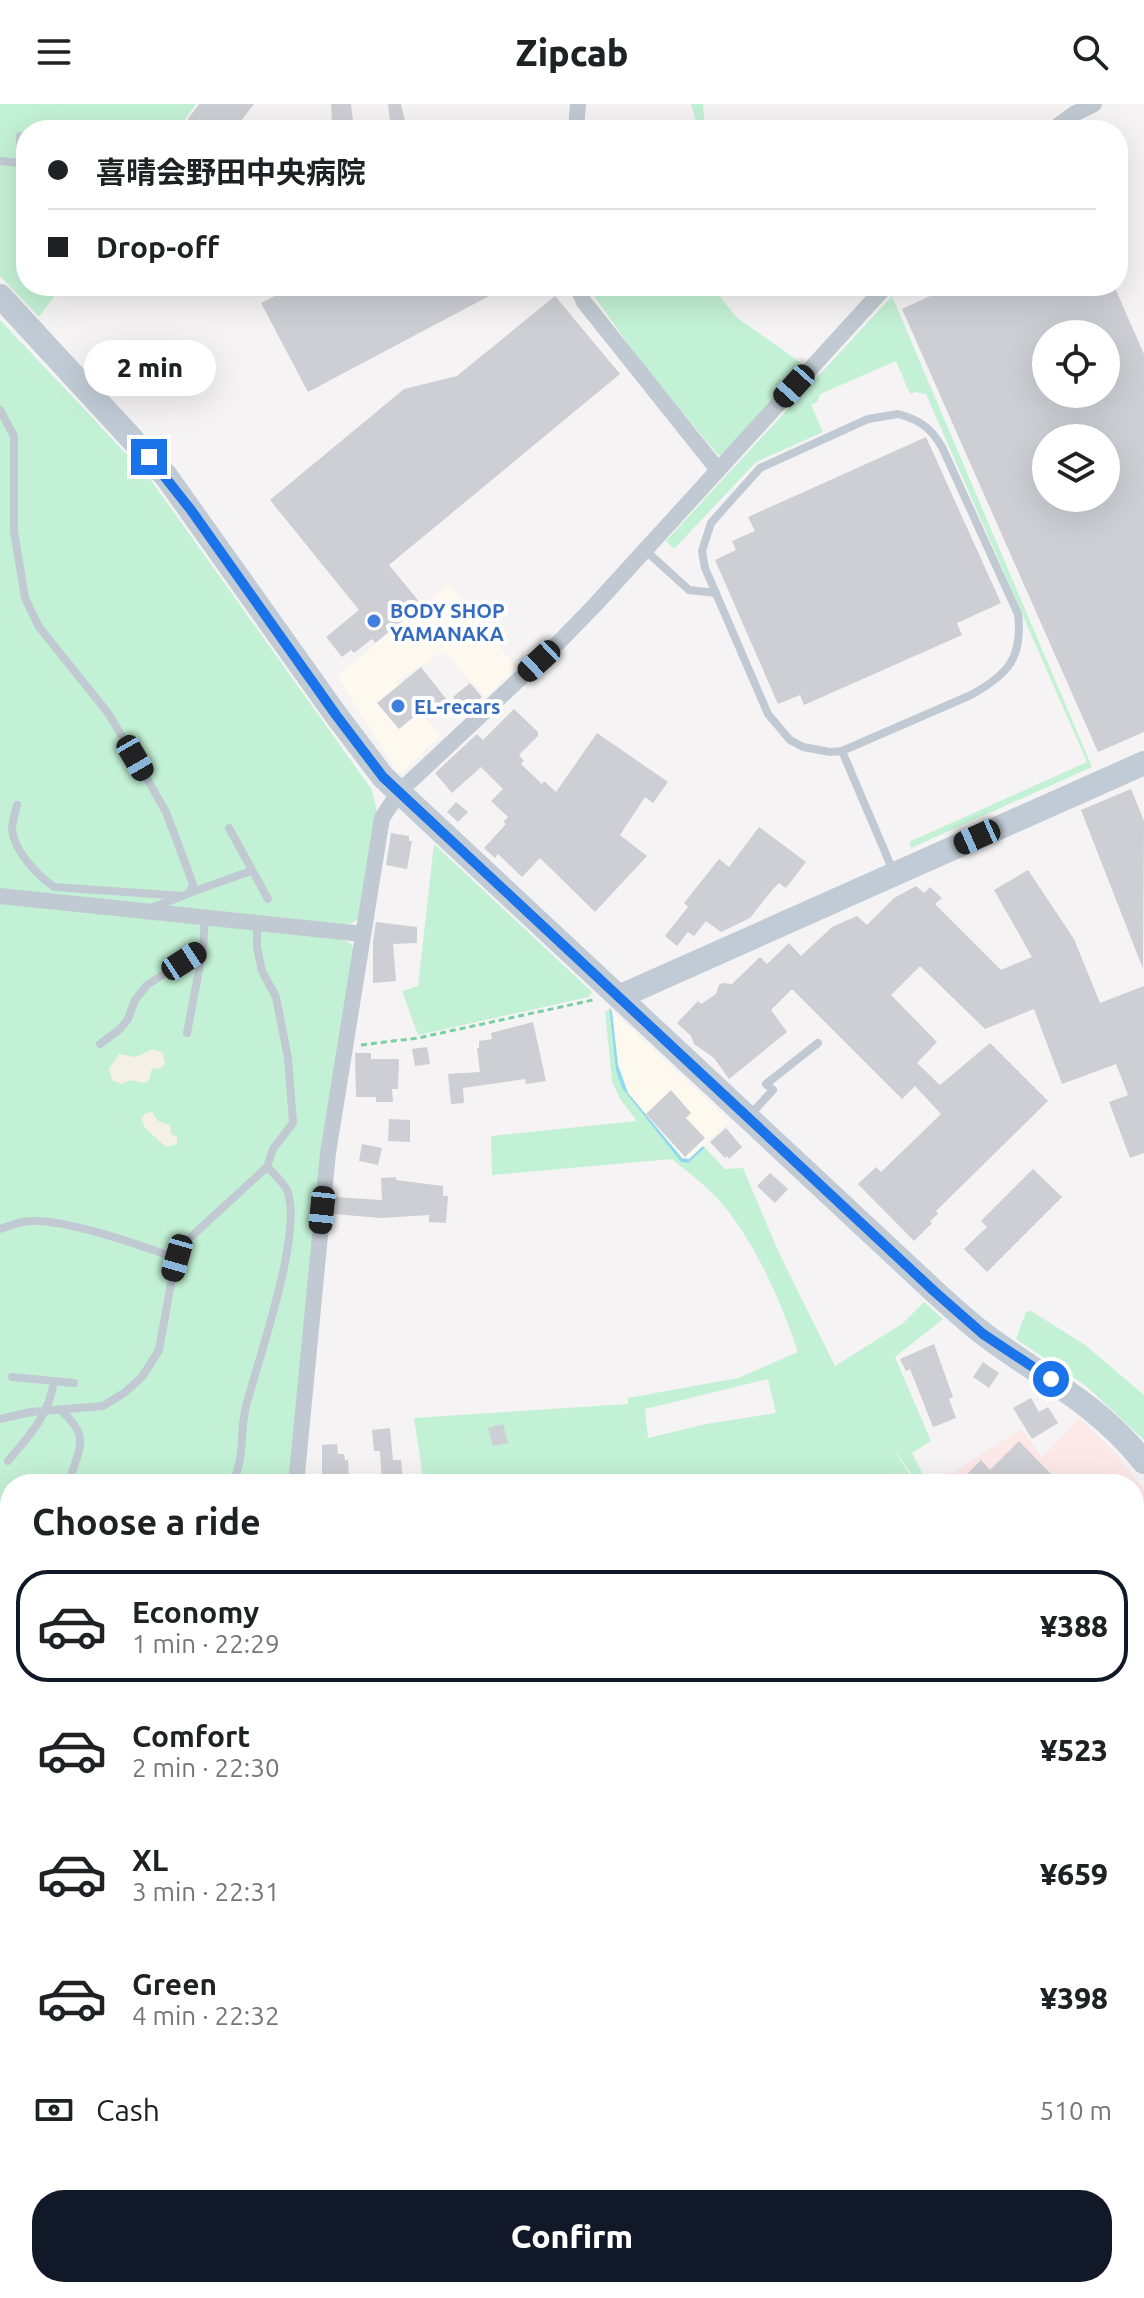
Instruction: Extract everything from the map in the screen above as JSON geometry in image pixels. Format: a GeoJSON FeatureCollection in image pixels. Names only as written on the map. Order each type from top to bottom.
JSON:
{"type":"FeatureCollection","features":[{"type":"Feature","properties":{"kind":"street"},"geometry":{"type":"LineString","coordinates":[[1066,120],[1094,104]]}},
{"type":"Feature","properties":{"kind":"street"},"geometry":{"type":"LineString","coordinates":[[0,296],[166,476],[383,777],[964,1318],[997,1344],[1075,1395],[1118,1432],[1144,1462]]}},
{"type":"Feature","properties":{"kind":"street"},"geometry":{"type":"LineString","coordinates":[[581,296],[718,470]]}},
{"type":"Feature","properties":{"kind":"street"},"geometry":{"type":"LineString","coordinates":[[297,1474],[328,1153],[382,818],[399,792],[561,640],[877,296]]}},
{"type":"Feature","properties":{"kind":"street"},"geometry":{"type":"LineString","coordinates":[[621,996],[1144,763]]}},
{"type":"Feature","properties":{"kind":"street"},"geometry":{"type":"LineString","coordinates":[[0,896],[363,934]]}},
{"type":"Feature","properties":{"kind":"lane"},"geometry":{"type":"LineString","coordinates":[[0,410],[14,436],[14,531],[25,598],[39,627],[108,713],[166,812],[193,884],[186,895]]}},
{"type":"Feature","properties":{"kind":"lane"},"geometry":{"type":"LineString","coordinates":[[898,414],[918,420],[933,431],[1018,614],[1020,638],[1006,671],[992,683],[842,751],[803,747],[790,740],[768,714],[705,568],[702,551],[717,512],[760,468],[880,415],[898,414]]}},
{"type":"Feature","properties":{"kind":"lane"},"geometry":{"type":"LineString","coordinates":[[645,550],[689,590],[716,593]]}},
{"type":"Feature","properties":{"kind":"lane"},"geometry":{"type":"LineString","coordinates":[[842,751],[895,874]]}},
{"type":"Feature","properties":{"kind":"lane"},"geometry":{"type":"LineString","coordinates":[[17,805],[12,829],[16,844],[39,876],[54,887],[186,895]]}},
{"type":"Feature","properties":{"kind":"lane"},"geometry":{"type":"LineString","coordinates":[[229,828],[268,899]]}},
{"type":"Feature","properties":{"kind":"lane"},"geometry":{"type":"LineString","coordinates":[[143,911],[251,871]]}},
{"type":"Feature","properties":{"kind":"lane"},"geometry":{"type":"LineString","coordinates":[[187,1033],[203,949],[205,918]]}},
{"type":"Feature","properties":{"kind":"lane"},"geometry":{"type":"LineString","coordinates":[[0,1419],[103,1406],[142,1377],[159,1350],[181,1246],[267,1167],[273,1149],[293,1123],[288,1058],[276,997],[262,971],[257,947],[257,922]]}},
{"type":"Feature","properties":{"kind":"lane"},"geometry":{"type":"LineString","coordinates":[[100,1044],[128,1019],[135,1000],[147,985],[203,949]]}},
{"type":"Feature","properties":{"kind":"lane"},"geometry":{"type":"LineString","coordinates":[[748,1116],[773,1090],[766,1084],[818,1043]]}},
{"type":"Feature","properties":{"kind":"lane"},"geometry":{"type":"LineString","coordinates":[[236,1474],[242,1458],[245,1411],[288,1254],[290,1217],[287,1192],[267,1167]]}},
{"type":"Feature","properties":{"kind":"lane"},"geometry":{"type":"LineString","coordinates":[[0,1229],[27,1221],[50,1222],[177,1258]]}},
{"type":"Feature","properties":{"kind":"lane"},"geometry":{"type":"LineString","coordinates":[[12,1377],[74,1383]]}},
{"type":"Feature","properties":{"kind":"lane"},"geometry":{"type":"LineString","coordinates":[[8,1461],[40,1424],[47,1411],[54,1381]]}},
{"type":"Feature","properties":{"kind":"lane"},"geometry":{"type":"LineString","coordinates":[[60,1410],[76,1423],[80,1432],[71,1474]]}},
{"type":"Feature","properties":{"kind":"path"},"geometry":{"type":"LineString","coordinates":[[345,1046],[418,1038],[621,996]]}},
{"type":"Feature","properties":{"kind":"shaded area"},"geometry":{"type":"Polygon","coordinates":[[[449,584],[516,667],[485,697],[444,651],[397,681],[440,736],[403,772],[398,773],[337,676],[449,584]]]}},
{"type":"Feature","properties":{"kind":"shaded area"},"geometry":{"type":"Polygon","coordinates":[[[612,1011],[730,1121],[689,1159],[683,1158],[628,1093],[618,1065],[612,1011]]]}},
{"type":"Feature","properties":{"kind":"shaded area"},"geometry":{"type":"Polygon","coordinates":[[[1079,1418],[1132,1474],[951,1474],[1021,1429],[1042,1457],[1079,1418]]]}},
{"type":"Feature","properties":{"kind":"green space"},"geometry":{"type":"Polygon","coordinates":[[[0,104],[196,104],[184,120],[16,120],[16,293],[0,276],[0,104]]]}},
{"type":"Feature","properties":{"kind":"green space"},"geometry":{"type":"Polygon","coordinates":[[[691,104],[703,104],[704,120],[696,120],[691,104]]]}},
{"type":"Feature","properties":{"kind":"green space"},"geometry":{"type":"Polygon","coordinates":[[[19,296],[54,296],[39,317],[19,296]]]}},
{"type":"Feature","properties":{"kind":"green space"},"geometry":{"type":"Polygon","coordinates":[[[594,296],[720,296],[736,317],[804,365],[722,455],[718,455],[640,361],[594,296]]]}},
{"type":"Feature","properties":{"kind":"green space"},"geometry":{"type":"Polygon","coordinates":[[[892,296],[1092,767],[911,848],[909,842],[1087,762],[926,394],[910,394],[896,361],[820,394],[818,401],[811,405],[823,432],[756,462],[674,549],[666,541],[892,296]]]}},
{"type":"Feature","properties":{"kind":"green space"},"geometry":{"type":"Polygon","coordinates":[[[0,320],[150,479],[372,790],[377,813],[360,918],[349,925],[0,889],[0,320]]]}},
{"type":"Feature","properties":{"kind":"green space"},"geometry":{"type":"Polygon","coordinates":[[[434,844],[592,992],[589,997],[418,1035],[402,991],[418,986],[434,844]]]}},
{"type":"Feature","properties":{"kind":"green space"},"geometry":{"type":"Polygon","coordinates":[[[0,902],[341,939],[350,943],[354,948],[322,1153],[290,1474],[0,1474],[0,902]]]}},
{"type":"Feature","properties":{"kind":"green space"},"geometry":{"type":"Polygon","coordinates":[[[605,1011],[609,1011],[616,1071],[622,1088],[681,1162],[688,1163],[705,1148],[725,1169],[743,1168],[778,1251],[835,1366],[902,1324],[924,1302],[943,1319],[895,1357],[931,1441],[912,1453],[923,1474],[911,1474],[892,1446],[909,1474],[422,1474],[414,1418],[628,1404],[628,1398],[738,1378],[798,1352],[775,1292],[732,1215],[672,1159],[492,1175],[491,1136],[637,1121],[620,1099],[612,1081],[605,1011]],[[768,1379],[645,1409],[648,1438],[706,1424],[776,1413],[768,1379]]]}},
{"type":"Feature","properties":{"kind":"green space"},"geometry":{"type":"Polygon","coordinates":[[[1031,1311],[1085,1345],[1144,1395],[1144,1440],[1086,1386],[1016,1339],[1026,1312],[1031,1311]]]}},
{"type":"Feature","properties":{"kind":"sand"},"geometry":{"type":"Polygon","coordinates":[[[153,1049],[163,1053],[165,1064],[160,1069],[152,1068],[149,1080],[144,1083],[131,1080],[122,1084],[112,1080],[109,1069],[119,1054],[135,1057],[153,1049]]]}},
{"type":"Feature","properties":{"kind":"sand"},"geometry":{"type":"Polygon","coordinates":[[[152,1112],[158,1121],[170,1125],[171,1134],[177,1137],[177,1144],[166,1147],[145,1128],[141,1118],[152,1112]]]}},
{"type":"Feature","properties":{"kind":"water"},"geometry":{"type":"Polygon","coordinates":[[[609,1008],[612,1011],[618,1065],[628,1093],[682,1158],[689,1159],[703,1146],[705,1148],[688,1163],[681,1162],[622,1088],[616,1071],[609,1008]]]}},
{"type":"Feature","properties":{"kind":"building"},"geometry":{"type":"Polygon","coordinates":[[[199,104],[254,104],[242,120],[187,120],[199,104]]]}},
{"type":"Feature","properties":{"kind":"building"},"geometry":{"type":"Polygon","coordinates":[[[331,104],[351,104],[353,120],[332,120],[331,104]]]}},
{"type":"Feature","properties":{"kind":"building"},"geometry":{"type":"Polygon","coordinates":[[[388,104],[401,104],[405,120],[390,120],[388,104]]]}},
{"type":"Feature","properties":{"kind":"building"},"geometry":{"type":"Polygon","coordinates":[[[275,296],[489,296],[308,392],[261,303],[275,296]]]}},
{"type":"Feature","properties":{"kind":"building"},"geometry":{"type":"Polygon","coordinates":[[[555,296],[620,374],[389,565],[422,605],[375,643],[372,639],[354,653],[351,650],[342,657],[326,637],[359,610],[270,500],[404,389],[457,376],[555,296]]]}},
{"type":"Feature","properties":{"kind":"building"},"geometry":{"type":"Polygon","coordinates":[[[930,296],[1118,296],[1144,354],[1144,732],[1098,752],[902,309],[930,296]]]}},
{"type":"Feature","properties":{"kind":"building"},"geometry":{"type":"Polygon","coordinates":[[[926,437],[1001,603],[957,623],[962,635],[804,705],[800,695],[778,704],[715,560],[736,550],[732,541],[755,531],[748,517],[926,437]]]}},
{"type":"Feature","properties":{"kind":"building"},"geometry":{"type":"Polygon","coordinates":[[[421,667],[447,700],[426,717],[421,711],[399,729],[377,703],[421,667]]]}},
{"type":"Feature","properties":{"kind":"building"},"geometry":{"type":"Polygon","coordinates":[[[470,683],[482,697],[464,711],[453,697],[470,683]]]}},
{"type":"Feature","properties":{"kind":"building"},"geometry":{"type":"Polygon","coordinates":[[[514,709],[538,732],[538,736],[519,755],[524,761],[521,764],[542,784],[544,781],[556,792],[597,733],[668,782],[653,803],[645,797],[620,835],[647,856],[595,912],[540,858],[522,877],[498,854],[495,858],[484,848],[506,824],[503,822],[508,817],[491,801],[503,789],[481,767],[452,793],[435,773],[477,734],[483,740],[514,709]]]}},
{"type":"Feature","properties":{"kind":"building"},"geometry":{"type":"Polygon","coordinates":[[[1131,789],[1144,821],[1143,969],[1081,810],[1131,789]]]}},
{"type":"Feature","properties":{"kind":"building"},"geometry":{"type":"Polygon","coordinates":[[[456,802],[468,812],[458,822],[447,812],[456,802]]]}},
{"type":"Feature","properties":{"kind":"building"},"geometry":{"type":"Polygon","coordinates":[[[759,827],[806,862],[786,888],[779,883],[773,889],[750,918],[721,932],[706,921],[694,936],[688,932],[677,946],[665,936],[688,907],[684,903],[719,859],[729,867],[759,827]]]}},
{"type":"Feature","properties":{"kind":"building"},"geometry":{"type":"Polygon","coordinates":[[[391,833],[409,836],[409,841],[412,841],[407,869],[386,865],[391,833]]]}},
{"type":"Feature","properties":{"kind":"building"},"geometry":{"type":"Polygon","coordinates":[[[1028,870],[1074,939],[1100,1003],[1144,986],[1144,1153],[1130,1158],[1109,1102],[1128,1095],[1116,1064],[1062,1084],[1034,1009],[985,1029],[920,966],[891,995],[937,1042],[917,1063],[940,1085],[990,1043],[1048,1101],[936,1211],[938,1214],[930,1221],[932,1223],[914,1241],[858,1184],[876,1167],[881,1172],[941,1114],[915,1086],[902,1099],[792,989],[771,1010],[787,1032],[729,1079],[714,1058],[694,1044],[691,1036],[677,1023],[698,1001],[701,1004],[716,994],[723,983],[732,984],[760,957],[767,964],[789,943],[801,956],[832,927],[857,916],[867,925],[894,898],[916,886],[924,893],[930,887],[942,898],[935,904],[1001,970],[1032,957],[994,890],[1028,870]]]}},
{"type":"Feature","properties":{"kind":"building"},"geometry":{"type":"Polygon","coordinates":[[[376,922],[417,927],[417,943],[393,944],[396,981],[373,983],[376,922]]]}},
{"type":"Feature","properties":{"kind":"building"},"geometry":{"type":"Polygon","coordinates":[[[533,1022],[546,1081],[526,1084],[525,1079],[463,1088],[464,1103],[451,1104],[448,1074],[480,1072],[479,1041],[492,1039],[491,1033],[533,1022]]]}},
{"type":"Feature","properties":{"kind":"building"},"geometry":{"type":"Polygon","coordinates":[[[427,1047],[430,1064],[415,1066],[412,1049],[427,1047]]]}},
{"type":"Feature","properties":{"kind":"building"},"geometry":{"type":"Polygon","coordinates":[[[355,1053],[371,1053],[371,1059],[399,1059],[398,1089],[392,1089],[393,1102],[376,1102],[376,1097],[356,1097],[355,1053]]]}},
{"type":"Feature","properties":{"kind":"building"},"geometry":{"type":"Polygon","coordinates":[[[671,1090],[691,1113],[686,1118],[705,1138],[685,1157],[646,1114],[671,1090]]]}},
{"type":"Feature","properties":{"kind":"building"},"geometry":{"type":"Polygon","coordinates":[[[389,1119],[410,1120],[410,1142],[388,1141],[389,1119]]]}},
{"type":"Feature","properties":{"kind":"building"},"geometry":{"type":"Polygon","coordinates":[[[726,1128],[742,1147],[729,1159],[710,1142],[726,1128]]]}},
{"type":"Feature","properties":{"kind":"building"},"geometry":{"type":"Polygon","coordinates":[[[362,1144],[382,1148],[378,1165],[359,1161],[362,1144]]]}},
{"type":"Feature","properties":{"kind":"building"},"geometry":{"type":"Polygon","coordinates":[[[1033,1169],[1062,1197],[987,1272],[964,1249],[987,1227],[981,1221],[1033,1169]]]}},
{"type":"Feature","properties":{"kind":"building"},"geometry":{"type":"Polygon","coordinates":[[[770,1173],[788,1189],[775,1203],[757,1186],[770,1173]]]}},
{"type":"Feature","properties":{"kind":"building"},"geometry":{"type":"Polygon","coordinates":[[[396,1177],[396,1180],[443,1186],[443,1196],[448,1196],[446,1223],[429,1222],[429,1215],[381,1218],[333,1214],[335,1197],[382,1200],[381,1178],[396,1177]]]}},
{"type":"Feature","properties":{"kind":"building"},"geometry":{"type":"Polygon","coordinates":[[[934,1344],[953,1397],[949,1399],[956,1418],[933,1427],[910,1369],[906,1371],[900,1359],[934,1344]]]}},
{"type":"Feature","properties":{"kind":"building"},"geometry":{"type":"Polygon","coordinates":[[[983,1362],[999,1373],[989,1388],[973,1377],[983,1362]]]}},
{"type":"Feature","properties":{"kind":"building"},"geometry":{"type":"Polygon","coordinates":[[[1031,1398],[1039,1412],[1048,1407],[1058,1423],[1032,1439],[1013,1408],[1031,1398]]]}},
{"type":"Feature","properties":{"kind":"building"},"geometry":{"type":"Polygon","coordinates":[[[503,1424],[508,1443],[493,1446],[488,1428],[503,1424]]]}},
{"type":"Feature","properties":{"kind":"building"},"geometry":{"type":"Polygon","coordinates":[[[390,1428],[393,1460],[401,1460],[402,1474],[381,1474],[380,1451],[374,1451],[372,1430],[390,1428]]]}},
{"type":"Feature","properties":{"kind":"building"},"geometry":{"type":"Polygon","coordinates":[[[1019,1441],[1051,1474],[968,1473],[981,1460],[990,1470],[1019,1441]]]}},
{"type":"Feature","properties":{"kind":"building"},"geometry":{"type":"Polygon","coordinates":[[[337,1444],[338,1454],[344,1454],[345,1460],[348,1460],[349,1474],[322,1474],[322,1445],[337,1444]]]}},
{"type":"Feature","properties":{"kind":"place","name":"BODY SHOP YAMANAKA"},"geometry":{"type":"Point","coordinates":[374,621]}},
{"type":"Feature","properties":{"kind":"place","name":"EL-recars"},"geometry":{"type":"Point","coordinates":[398,706]}},
{"type":"Feature","properties":{"kind":"route"},"geometry":{"type":"LineString","coordinates":[[149,457],[191,510],[383,777],[935,1292],[983,1334],[1051,1379]]}}]}
